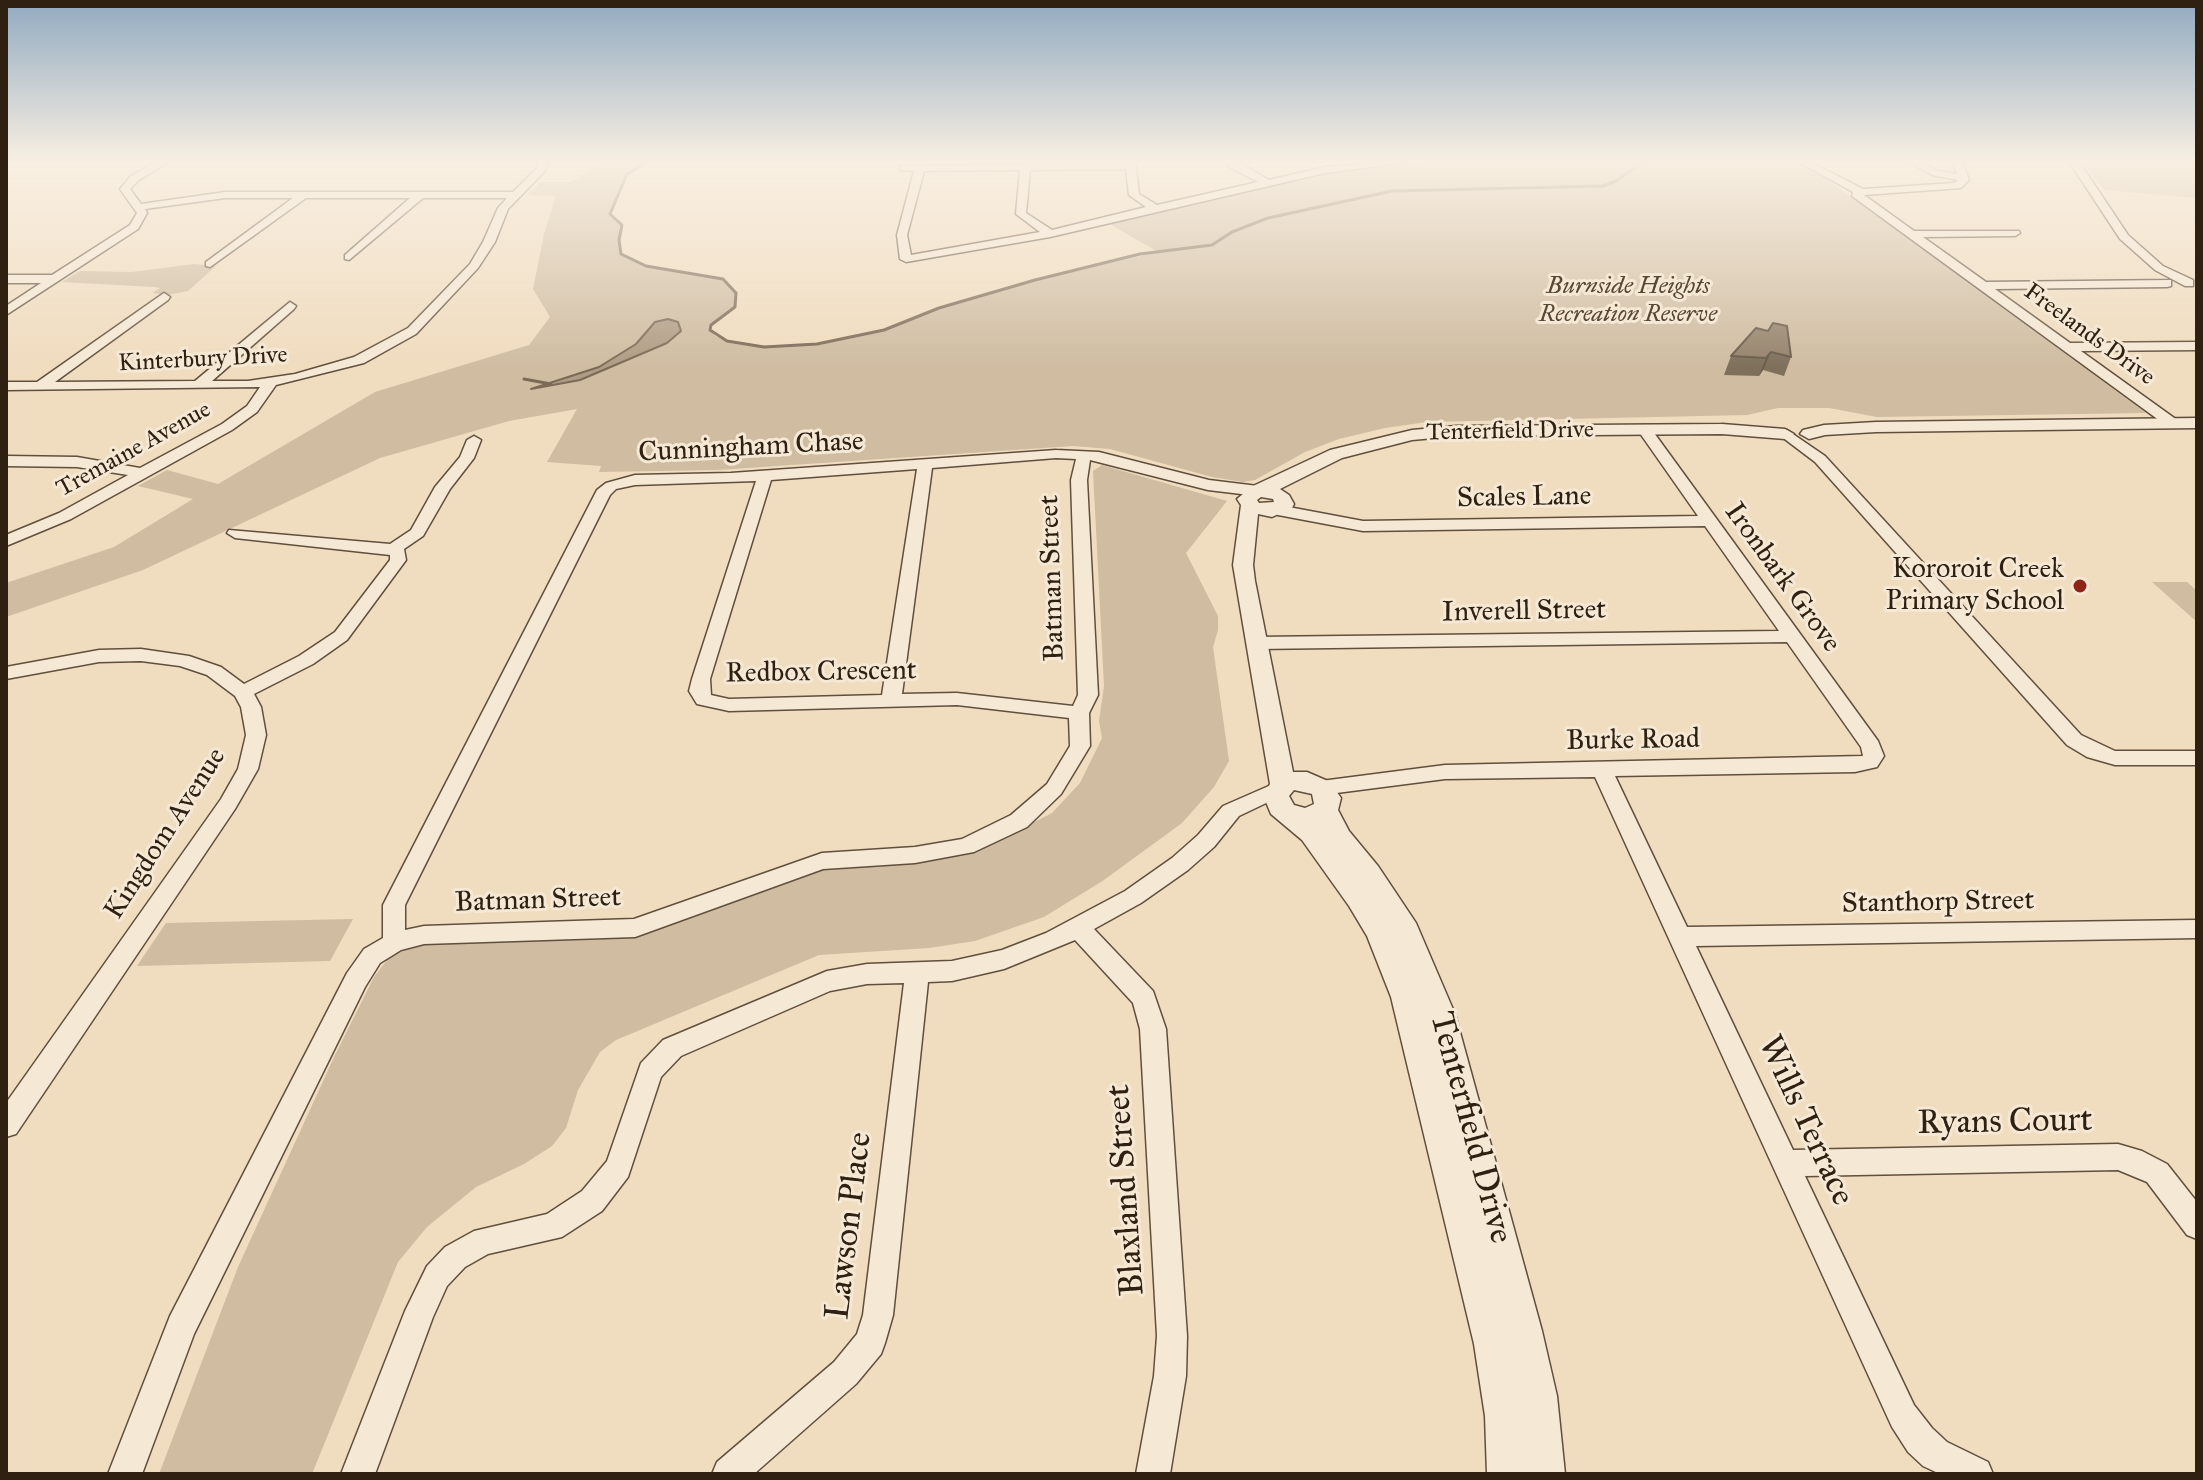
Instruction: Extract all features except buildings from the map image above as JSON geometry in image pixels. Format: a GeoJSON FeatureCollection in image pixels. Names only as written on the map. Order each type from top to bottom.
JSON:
{"type":"FeatureCollection","features":[{"type":"Feature","properties":{"kind":"street"},"geometry":{"type":"LineString","coordinates":[[6,311],[131,229]]}},
{"type":"Feature","properties":{"kind":"street"},"geometry":{"type":"LineString","coordinates":[[210,264],[258,229]]}},
{"type":"Feature","properties":{"kind":"street"},"geometry":{"type":"LineString","coordinates":[[349,257],[381,229]]}},
{"type":"Feature","properties":{"kind":"street","name":"Kinterbury Drive"},"geometry":{"type":"LineString","coordinates":[[6,386],[198,386],[271,382],[341,367],[376,353],[404,336],[474,266],[494,229]]}},
{"type":"Feature","properties":{"kind":"street"},"geometry":{"type":"LineString","coordinates":[[903,229],[899,259],[1069,229]]}},
{"type":"Feature","properties":{"kind":"street"},"geometry":{"type":"LineString","coordinates":[[1043,229],[1050,234]]}},
{"type":"Feature","properties":{"kind":"street","name":"Freelands Drive"},"geometry":{"type":"LineString","coordinates":[[1904,229],[2172,423]]}},
{"type":"Feature","properties":{"kind":"street"},"geometry":{"type":"LineString","coordinates":[[2119,229],[2159,268],[2186,288]]}},
{"type":"Feature","properties":{"kind":"street"},"geometry":{"type":"LineString","coordinates":[[1911,234],[2015,233]]}},
{"type":"Feature","properties":{"kind":"street"},"geometry":{"type":"LineString","coordinates":[[2159,268],[2186,288]]}},
{"type":"Feature","properties":{"kind":"street"},"geometry":{"type":"LineString","coordinates":[[6,279],[56,279]]}},
{"type":"Feature","properties":{"kind":"street"},"geometry":{"type":"LineString","coordinates":[[1982,286],[2186,288]]}},
{"type":"Feature","properties":{"kind":"street"},"geometry":{"type":"LineString","coordinates":[[40,386],[164,297]]}},
{"type":"Feature","properties":{"kind":"street"},"geometry":{"type":"LineString","coordinates":[[198,386],[290,306]]}},
{"type":"Feature","properties":{"kind":"street"},"geometry":{"type":"LineString","coordinates":[[2068,347],[2197,346]]}},
{"type":"Feature","properties":{"kind":"street","name":"Tremaine Avenue"},"geometry":{"type":"LineString","coordinates":[[6,541],[52,523],[242,417],[258,402],[271,382]]}},
{"type":"Feature","properties":{"kind":"street","name":"Tenterfield Drive"},"geometry":{"type":"LineString","coordinates":[[1507,1474],[1504,1416],[1492,1344],[1406,997],[1380,934],[1359,898],[1284,800],[1243,565],[1254,497],[1304,469],[1354,448],[1412,435],[1456,431],[1792,430],[2197,423]]}},
{"type":"Feature","properties":{"kind":"street","name":"Ironbark Grove"},"geometry":{"type":"LineString","coordinates":[[1644,429],[1871,746],[1873,758]]}},
{"type":"Feature","properties":{"kind":"street"},"geometry":{"type":"LineString","coordinates":[[1792,430],[2074,740],[2094,752],[2115,758],[2197,758]]}},
{"type":"Feature","properties":{"kind":"street"},"geometry":{"type":"LineString","coordinates":[[393,549],[417,533],[443,487],[467,458],[474,440]]}},
{"type":"Feature","properties":{"kind":"street","name":"Cunningham Chase"},"geometry":{"type":"LineString","coordinates":[[395,942],[394,905],[603,493],[611,486],[626,481],[765,475],[1024,455],[1084,455],[1108,458],[1254,497]]}},
{"type":"Feature","properties":{"kind":"street","name":"Batman Street"},"geometry":{"type":"LineString","coordinates":[[125,1474],[181,1327],[356,980],[372,956],[395,942],[424,935],[635,928],[822,861],[915,855],[966,846],[1019,821],[1054,789],[1080,746],[1079,713],[1088,695],[1079,480],[1084,455]]}},
{"type":"Feature","properties":{"kind":"street"},"geometry":{"type":"LineString","coordinates":[[6,461],[77,462],[141,473]]}},
{"type":"Feature","properties":{"kind":"street"},"geometry":{"type":"LineString","coordinates":[[891,701],[925,463]]}},
{"type":"Feature","properties":{"kind":"street"},"geometry":{"type":"LineString","coordinates":[[1248,535],[1280,505],[1288,487],[1304,469]]}},
{"type":"Feature","properties":{"kind":"street","name":"Redbox Crescent"},"geometry":{"type":"LineString","coordinates":[[765,475],[701,679],[701,696],[709,702],[729,705],[972,700],[1079,713]]}},
{"type":"Feature","properties":{"kind":"street"},"geometry":{"type":"LineString","coordinates":[[1254,497],[1280,505]]}},
{"type":"Feature","properties":{"kind":"street","name":"Scales Lane"},"geometry":{"type":"LineString","coordinates":[[1280,505],[1340,522],[1376,526],[1710,521]]}},
{"type":"Feature","properties":{"kind":"street"},"geometry":{"type":"LineString","coordinates":[[6,673],[76,659],[141,655],[201,665],[228,679],[243,692],[306,660],[341,636],[398,560],[398,553],[393,549],[235,533]]}},
{"type":"Feature","properties":{"kind":"street","name":"Inverell Street"},"geometry":{"type":"LineString","coordinates":[[1256,643],[1792,636]]}},
{"type":"Feature","properties":{"kind":"street","name":"Kingdom Avenue"},"geometry":{"type":"LineString","coordinates":[[6,1125],[244,777],[254,753],[256,735],[255,720],[243,692]]}},
{"type":"Feature","properties":{"kind":"street","name":"Tenterfield Drive"},"geometry":{"type":"LineString","coordinates":[[1274,737],[1293,765],[1322,796],[1339,837],[1369,873],[1402,923],[1440,1014],[1524,1331],[1538,1396],[1545,1474]]}},
{"type":"Feature","properties":{"kind":"street","name":"Burke Road"},"geometry":{"type":"LineString","coordinates":[[1322,796],[1392,778],[1445,772],[1855,765],[1873,758]]}},
{"type":"Feature","properties":{"kind":"street","name":"Wills Terrace"},"geometry":{"type":"LineString","coordinates":[[1602,770],[1910,1427],[1935,1454],[1976,1474]]}},
{"type":"Feature","properties":{"kind":"street"},"geometry":{"type":"LineString","coordinates":[[358,1474],[420,1311],[437,1276],[455,1257],[484,1241],[552,1227],[592,1201],[618,1168],[650,1071],[662,1056],[683,1042],[827,981],[847,976],[952,971],[1029,951],[1133,897],[1180,864],[1206,841],[1221,821],[1260,812],[1284,800],[1298,780],[1322,796],[1306,818],[1284,800]]}},
{"type":"Feature","properties":{"kind":"street","name":"Blaxland Street"},"geometry":{"type":"LineString","coordinates":[[1078,927],[1144,998],[1153,1029],[1172,1336],[1170,1376],[1153,1474]]}},
{"type":"Feature","properties":{"kind":"street","name":"Stanthorp Street"},"geometry":{"type":"LineString","coordinates":[[1679,937],[2197,929]]}},
{"type":"Feature","properties":{"kind":"street","name":"Lawson Place"},"geometry":{"type":"LineString","coordinates":[[729,1474],[845,1373],[870,1343],[878,1315],[917,973]]}},
{"type":"Feature","properties":{"kind":"street","name":"Ryans Court"},"geometry":{"type":"LineString","coordinates":[[1784,1163],[2118,1157],[2132,1160],[2157,1173],[2197,1225]]}},
{"type":"Feature","properties":{"kind":"green space","name":"Burnside Heights Recreation Reserve"},"geometry":{"type":"Polygon","coordinates":[[[546,229],[621,229],[621,254],[646,266],[723,279],[736,293],[735,307],[711,325],[710,330],[727,341],[764,347],[817,344],[884,330],[939,308],[1035,280],[1158,252],[1118,229],[1895,229],[2146,413],[1877,417],[1829,408],[1778,408],[1747,415],[1427,422],[1339,439],[1305,452],[1255,480],[1243,482],[1212,477],[1110,449],[1073,446],[718,470],[599,472],[601,466],[547,462],[577,409],[509,421],[380,458],[143,570],[6,617],[6,583],[114,547],[193,499],[138,486],[167,470],[218,484],[375,392],[529,345],[550,317],[533,289],[546,229]]]}},
{"type":"Feature","properties":{"kind":"green space"},"geometry":{"type":"Polygon","coordinates":[[[194,264],[216,266],[188,291],[167,295],[152,293],[160,288],[154,287],[62,282],[80,271],[132,272],[194,264]]]}},
{"type":"Feature","properties":{"kind":"green space"},"geometry":{"type":"Polygon","coordinates":[[[1102,465],[1227,501],[1186,553],[1218,616],[1213,647],[1229,761],[1214,787],[1182,823],[1104,880],[1044,917],[975,941],[929,948],[819,955],[616,1040],[600,1052],[578,1090],[566,1128],[552,1146],[524,1164],[476,1187],[427,1227],[398,1262],[312,1474],[159,1474],[238,1267],[335,1055],[374,977],[391,955],[425,944],[626,936],[821,868],[1013,833],[1052,813],[1080,783],[1102,738],[1099,721],[1104,686],[1093,471],[1102,465]]]}},
{"type":"Feature","properties":{"kind":"green space"},"geometry":{"type":"Polygon","coordinates":[[[2152,582],[2187,582],[2197,591],[2197,622],[2152,582]]]}},
{"type":"Feature","properties":{"kind":"green space"},"geometry":{"type":"Polygon","coordinates":[[[353,919],[330,961],[137,966],[166,923],[353,919]]]}},
{"type":"Feature","properties":{"kind":"shaded area"},"geometry":{"type":"Polygon","coordinates":[[[668,319],[678,322],[681,331],[667,343],[580,380],[531,389],[599,367],[636,344],[655,322],[668,319]]]}},
{"type":"Feature","properties":{"kind":"waterway"},"geometry":{"type":"LineString","coordinates":[[621,229],[621,254],[646,266],[723,279],[736,293],[735,307],[711,325],[710,330],[727,341],[764,347],[817,344],[884,330],[939,308],[1035,280],[1140,254],[1212,245],[1240,229]]}},
{"type":"Feature","properties":{"kind":"waterway"},"geometry":{"type":"LineString","coordinates":[[524,379],[551,384]]}},
{"type":"Feature","properties":{"kind":"place","name":"Kororoit Creek Primary School"},"geometry":{"type":"Point","coordinates":[2080,586]}}]}
